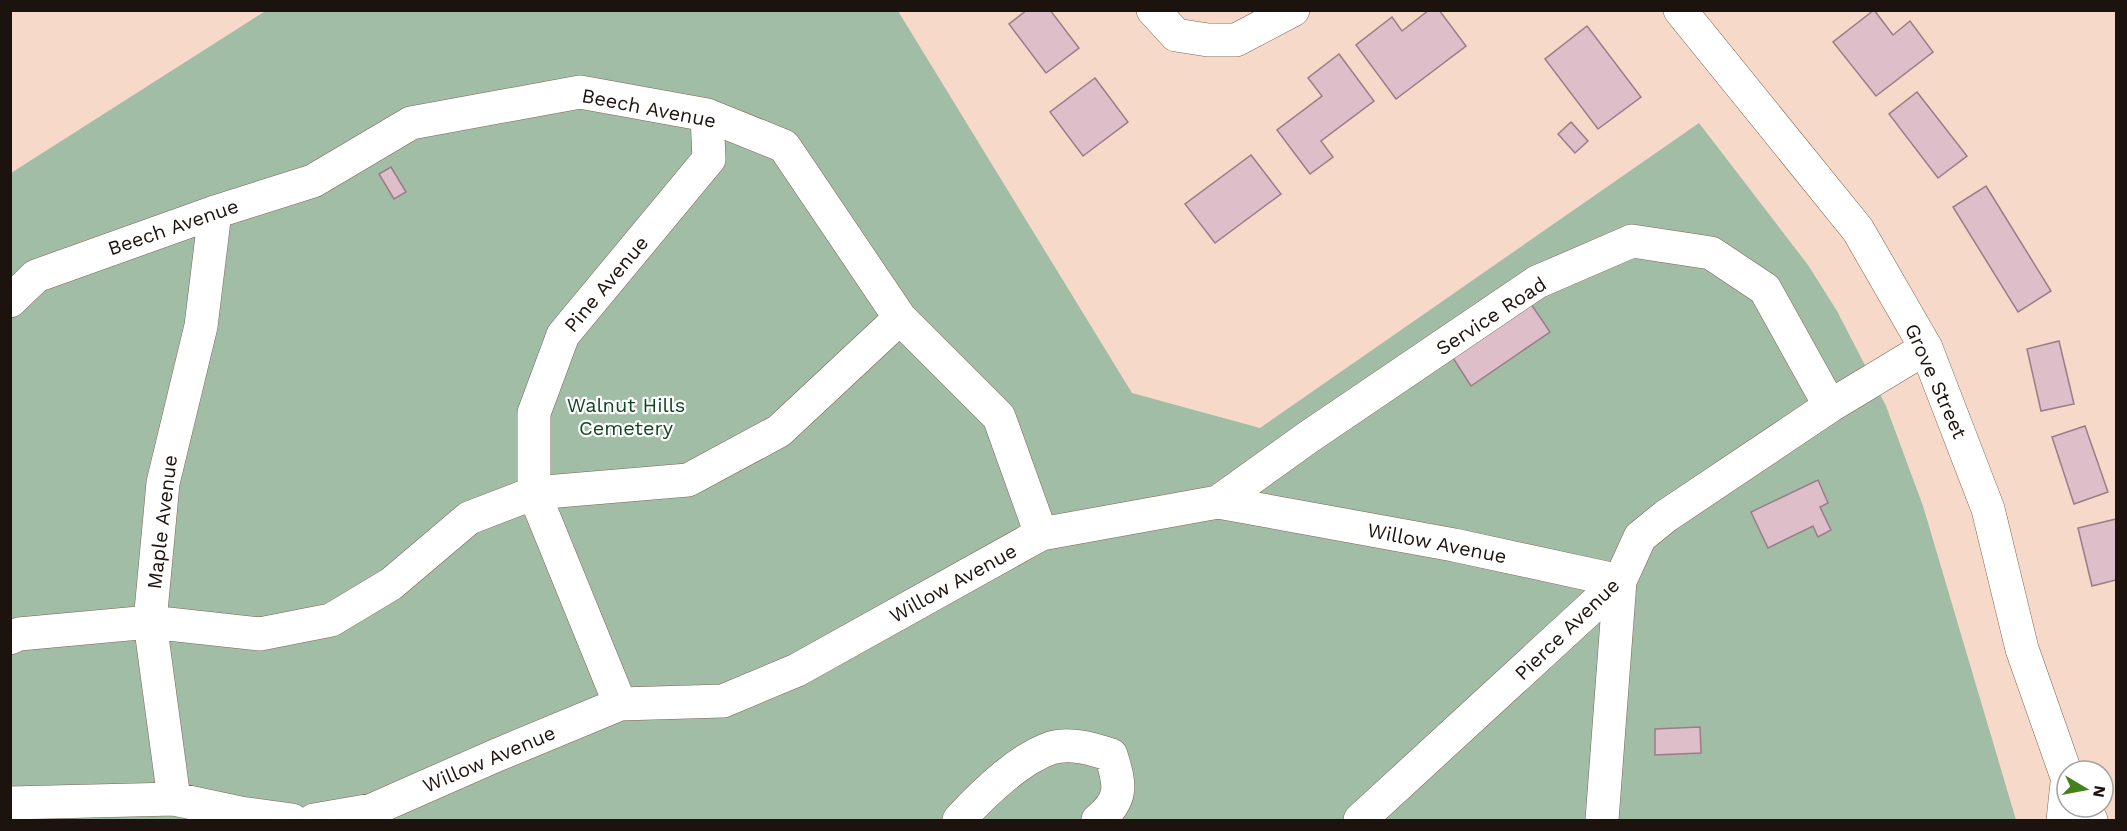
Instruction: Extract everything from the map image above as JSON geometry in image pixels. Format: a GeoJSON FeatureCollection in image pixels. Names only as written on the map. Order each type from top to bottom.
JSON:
{"type":"FeatureCollection","features":[{"type":"Feature","properties":{"kind":"main road"},"geometry":{"type":"LineString","coordinates":[[1153,10],[1176,35],[1236,40],[1293,10]]}},
{"type":"Feature","properties":{"kind":"main road","name":"Grove Street"},"geometry":{"type":"LineString","coordinates":[[1680,10],[1858,230],[1926,348],[1988,509],[2022,650],[2061,759]]}},
{"type":"Feature","properties":{"kind":"main road","name":"Beech Avenue"},"geometry":{"type":"LineString","coordinates":[[10,301],[36,276],[215,212],[313,181],[411,123],[580,92],[707,115],[784,146],[900,318],[999,417],[1041,534]]}},
{"type":"Feature","properties":{"kind":"main road","name":"Pine Avenue"},"geometry":{"type":"LineString","coordinates":[[620,704],[534,494],[534,413],[563,335],[709,159],[707,115]]}},
{"type":"Feature","properties":{"kind":"main road","name":"Maple Avenue"},"geometry":{"type":"LineString","coordinates":[[174,799],[150,622],[163,483],[201,326],[215,212]]}},
{"type":"Feature","properties":{"kind":"main road","name":"Service Road"},"geometry":{"type":"LineString","coordinates":[[1218,502],[1307,438],[1537,282],[1632,241],[1711,253],[1765,289],[1830,406]]}},
{"type":"Feature","properties":{"kind":"main road"},"geometry":{"type":"LineString","coordinates":[[10,638],[19,634],[150,622],[260,634],[331,620],[391,584],[469,518],[534,494],[688,480],[779,431],[900,318]]}},
{"type":"Feature","properties":{"kind":"main road","name":"Pierce Avenue"},"geometry":{"type":"LineString","coordinates":[[1360,820],[1620,581],[1640,537],[1666,516],[1830,406],[1926,348]]}},
{"type":"Feature","properties":{"kind":"main road","name":"Willow Avenue"},"geometry":{"type":"LineString","coordinates":[[314,820],[372,810],[620,704],[723,701],[797,670],[1041,534],[1218,502],[1454,545],[1620,581]]}},
{"type":"Feature","properties":{"kind":"main road"},"geometry":{"type":"LineString","coordinates":[[1602,820],[1620,581]]}},
{"type":"Feature","properties":{"kind":"main road"},"geometry":{"type":"LineString","coordinates":[[959,820],[1005,777],[1023,764],[1052,748],[1088,747],[1111,754],[1120,781],[1118,796],[1098,820]]}},
{"type":"Feature","properties":{"kind":"main road"},"geometry":{"type":"LineString","coordinates":[[10,803],[174,799],[240,813],[292,820]]}},
{"type":"Feature","properties":{"kind":"green space","name":"Walnut Hills Cemetery"},"geometry":{"type":"Polygon","coordinates":[[[267,10],[898,11],[1132,393],[1260,428],[1699,123],[1808,265],[1837,311],[1886,406],[1923,506],[2016,820],[11,820],[11,173],[267,10]]]}},
{"type":"Feature","properties":{"kind":"building"},"geometry":{"type":"Polygon","coordinates":[[[1027,10],[1050,10],[1079,48],[1046,73],[1009,24],[1027,10]]]}},
{"type":"Feature","properties":{"kind":"building"},"geometry":{"type":"Polygon","coordinates":[[[1429,10],[1439,10],[1466,46],[1396,99],[1356,45],[1392,17],[1402,31],[1429,10]]]}},
{"type":"Feature","properties":{"kind":"building"},"geometry":{"type":"Polygon","coordinates":[[[1874,10],[1893,35],[1910,21],[1933,52],[1876,96],[1833,42],[1874,10]]]}},
{"type":"Feature","properties":{"kind":"building"},"geometry":{"type":"Polygon","coordinates":[[[1587,26],[1641,97],[1598,129],[1545,59],[1587,26]]]}},
{"type":"Feature","properties":{"kind":"building"},"geometry":{"type":"Polygon","coordinates":[[[1339,54],[1374,101],[1321,141],[1333,157],[1310,174],[1277,130],[1322,96],[1308,78],[1339,54]]]}},
{"type":"Feature","properties":{"kind":"building"},"geometry":{"type":"Polygon","coordinates":[[[1095,78],[1128,122],[1083,156],[1050,112],[1095,78]]]}},
{"type":"Feature","properties":{"kind":"building"},"geometry":{"type":"Polygon","coordinates":[[[1917,92],[1967,156],[1938,178],[1889,114],[1917,92]]]}},
{"type":"Feature","properties":{"kind":"building"},"geometry":{"type":"Polygon","coordinates":[[[1571,122],[1588,141],[1575,153],[1558,134],[1571,122]]]}},
{"type":"Feature","properties":{"kind":"building"},"geometry":{"type":"Polygon","coordinates":[[[1251,155],[1281,194],[1215,243],[1185,204],[1251,155]]]}},
{"type":"Feature","properties":{"kind":"building"},"geometry":{"type":"Polygon","coordinates":[[[391,167],[406,192],[394,199],[379,174],[391,167]]]}},
{"type":"Feature","properties":{"kind":"building"},"geometry":{"type":"Polygon","coordinates":[[[1986,186],[2051,291],[2018,312],[1953,207],[1986,186]]]}},
{"type":"Feature","properties":{"kind":"building"},"geometry":{"type":"Polygon","coordinates":[[[1531,304],[1550,332],[1471,386],[1453,358],[1531,304]]]}},
{"type":"Feature","properties":{"kind":"building"},"geometry":{"type":"Polygon","coordinates":[[[2059,341],[2074,404],[2041,411],[2027,349],[2059,341]]]}},
{"type":"Feature","properties":{"kind":"building"},"geometry":{"type":"Polygon","coordinates":[[[2085,426],[2108,492],[2074,504],[2052,437],[2085,426]]]}},
{"type":"Feature","properties":{"kind":"building"},"geometry":{"type":"Polygon","coordinates":[[[1818,480],[1828,503],[1820,507],[1831,530],[1818,537],[1813,526],[1768,548],[1751,512],[1818,480]]]}},
{"type":"Feature","properties":{"kind":"building"},"geometry":{"type":"Polygon","coordinates":[[[2116,519],[2116,580],[2092,586],[2078,528],[2116,519]]]}},
{"type":"Feature","properties":{"kind":"building"},"geometry":{"type":"Polygon","coordinates":[[[1700,727],[1701,753],[1655,755],[1655,729],[1700,727]]]}}]}
